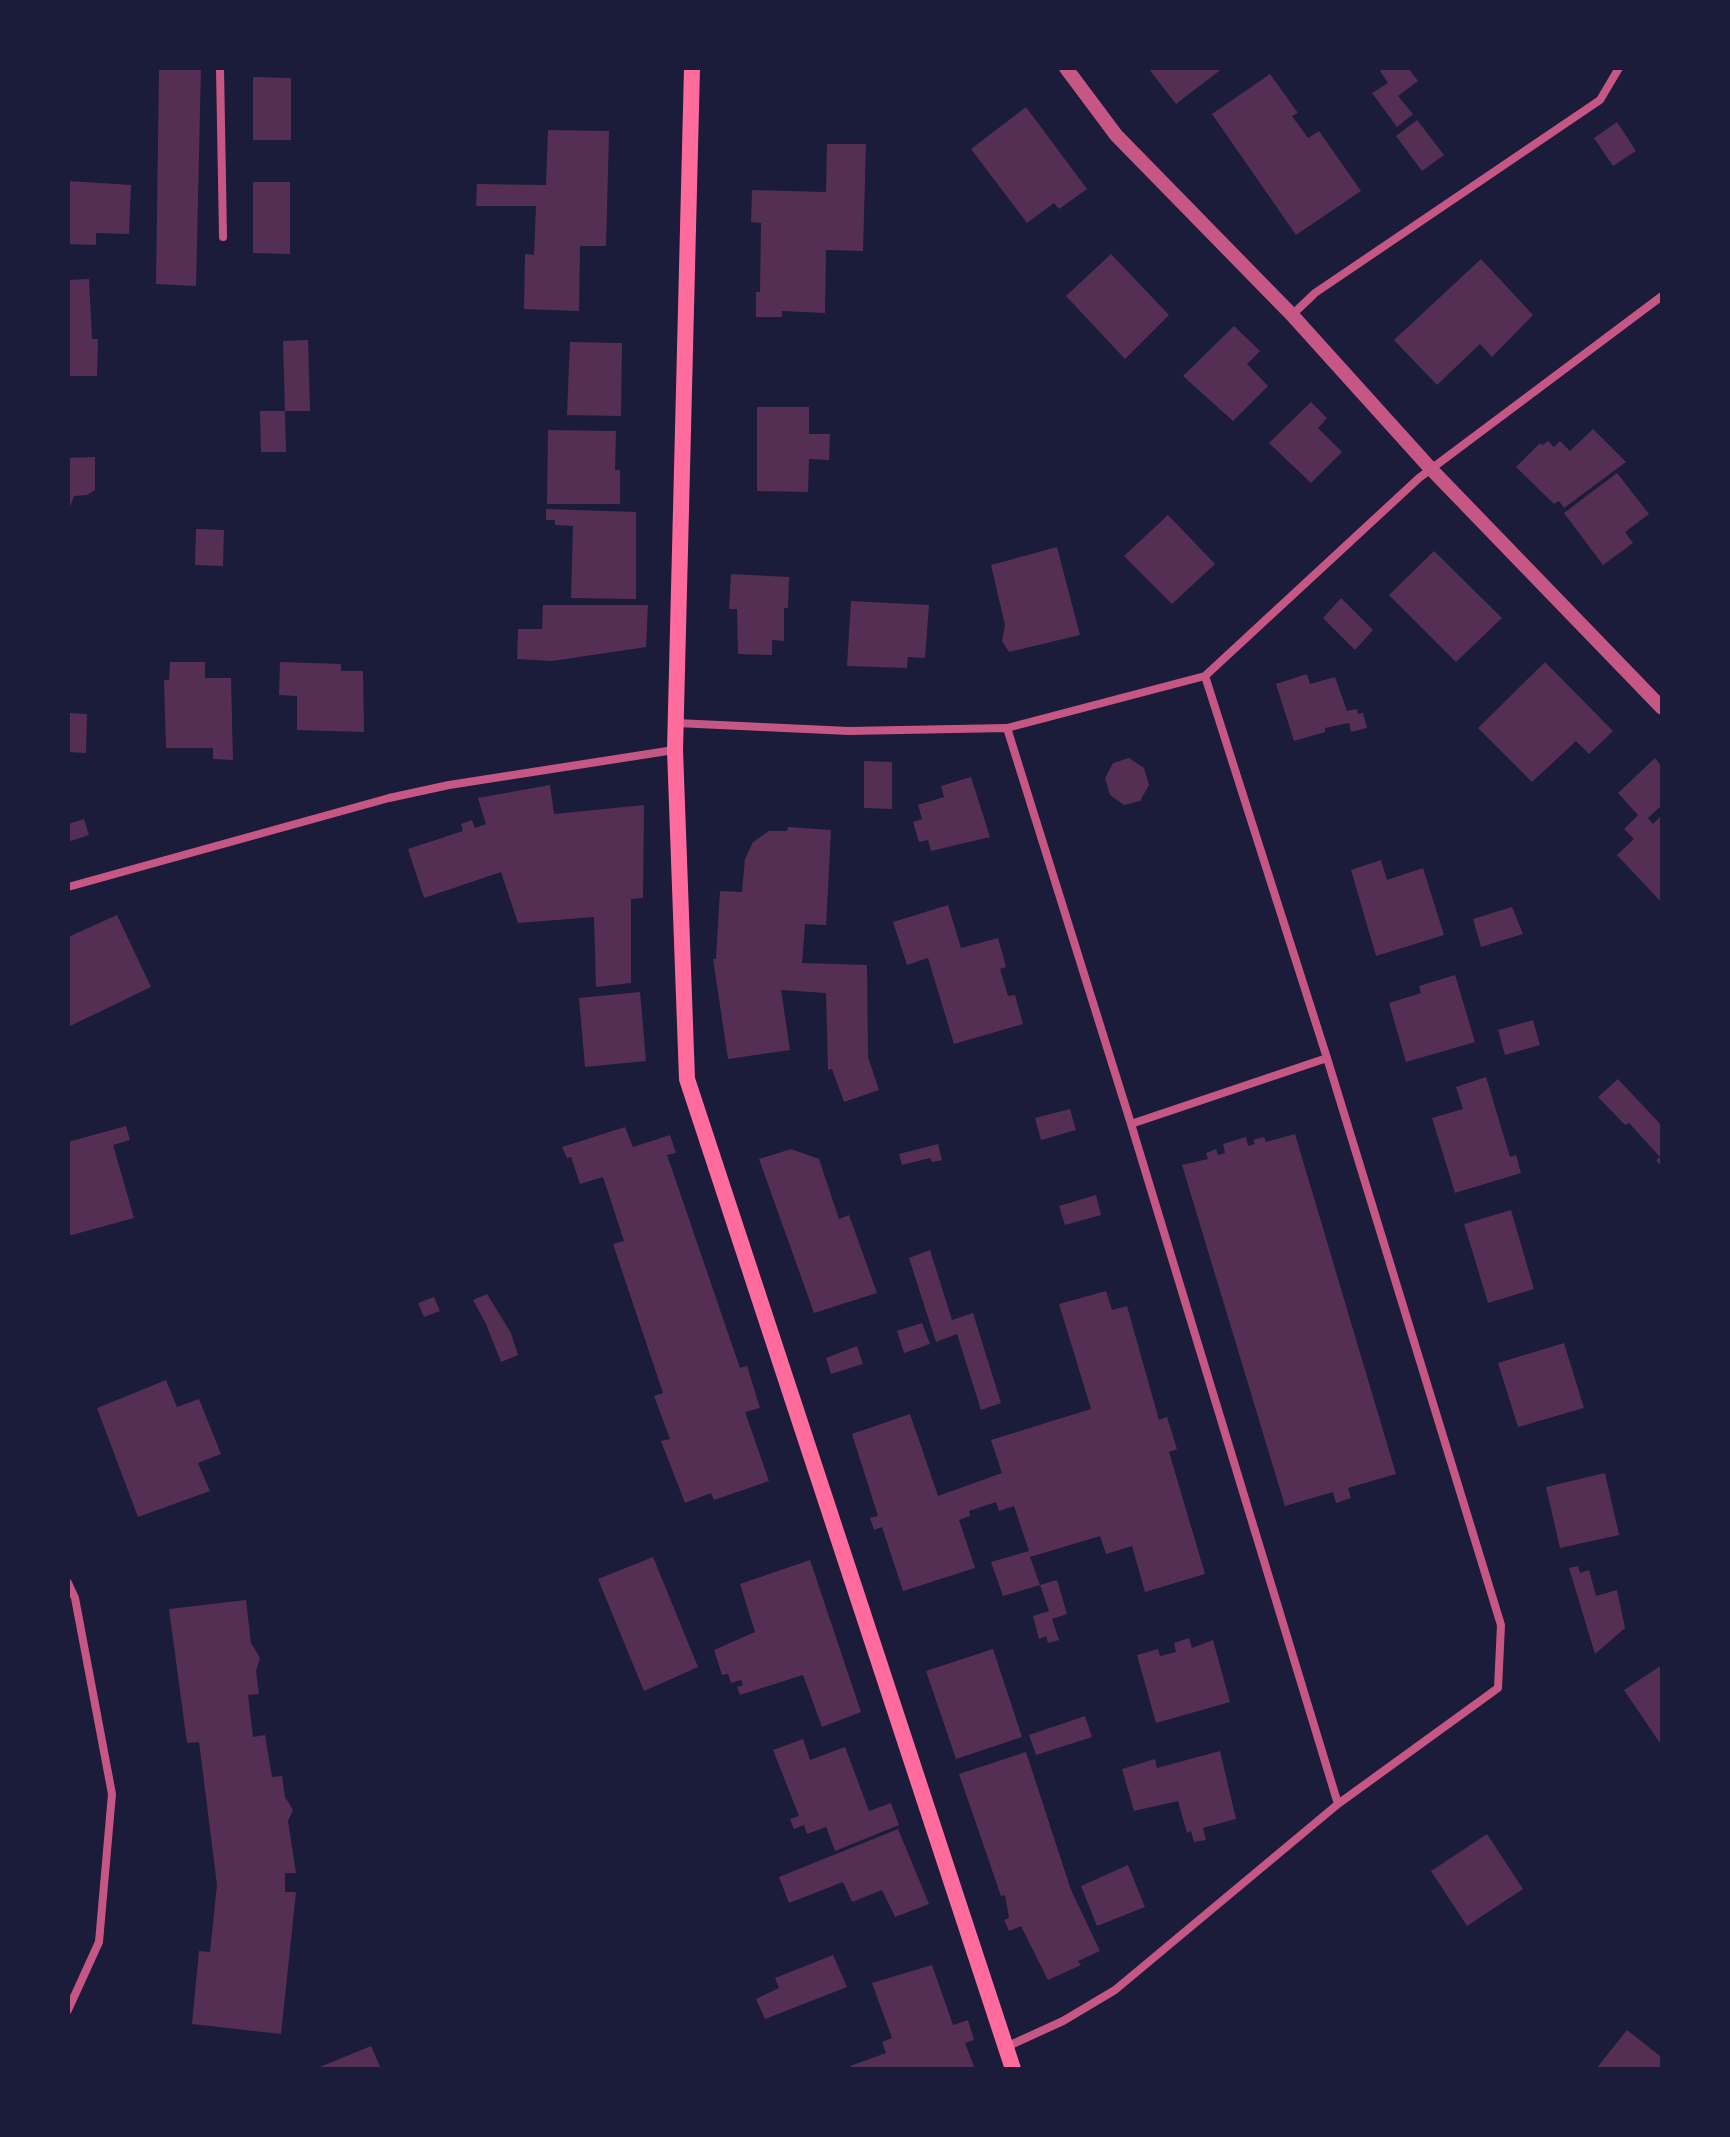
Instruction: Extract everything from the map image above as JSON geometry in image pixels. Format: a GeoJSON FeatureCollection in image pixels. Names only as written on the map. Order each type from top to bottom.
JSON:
{"type":"FeatureCollection","features":[{"type":"Feature","properties":{"kind":"main road"},"geometry":{"type":"LineString","coordinates":[[692,68],[675,750],[687,1079],[1013,2069]]}},
{"type":"Feature","properties":{"kind":"street"},"geometry":{"type":"LineString","coordinates":[[220,68],[223,237]]}},
{"type":"Feature","properties":{"kind":"street"},"geometry":{"type":"LineString","coordinates":[[1066,68],[1116,135],[1292,315],[1431,469],[1662,708]]}},
{"type":"Feature","properties":{"kind":"street"},"geometry":{"type":"LineString","coordinates":[[1292,315],[1315,293],[1600,100],[1619,68]]}},
{"type":"Feature","properties":{"kind":"street"},"geometry":{"type":"LineString","coordinates":[[676,723],[849,731],[1007,728],[1205,676],[1431,469],[1662,296]]}},
{"type":"Feature","properties":{"kind":"street"},"geometry":{"type":"LineString","coordinates":[[1006,2047],[1063,2021],[1115,1990],[1338,1804],[1498,1688],[1501,1625],[1327,1058],[1205,676]]}},
{"type":"Feature","properties":{"kind":"street"},"geometry":{"type":"LineString","coordinates":[[1007,728],[1338,1804]]}},
{"type":"Feature","properties":{"kind":"street"},"geometry":{"type":"LineString","coordinates":[[68,887],[389,798],[449,785],[675,750]]}},
{"type":"Feature","properties":{"kind":"street"},"geometry":{"type":"LineString","coordinates":[[1131,1124],[1327,1058]]}},
{"type":"Feature","properties":{"kind":"street"},"geometry":{"type":"LineString","coordinates":[[68,1583],[75,1598],[112,1794],[99,1942],[68,2010]]}},
{"type":"Feature","properties":{"kind":"building"},"geometry":{"type":"Polygon","coordinates":[[[159,68],[201,68],[196,286],[156,284],[159,68]]]}},
{"type":"Feature","properties":{"kind":"building"},"geometry":{"type":"Polygon","coordinates":[[[1148,68],[1223,68],[1176,104],[1148,68]]]}},
{"type":"Feature","properties":{"kind":"building"},"geometry":{"type":"Polygon","coordinates":[[[1384,68],[1408,68],[1418,81],[1398,96],[1413,114],[1397,127],[1372,93],[1388,83],[1380,71],[1384,68]]]}},
{"type":"Feature","properties":{"kind":"building"},"geometry":{"type":"Polygon","coordinates":[[[1270,74],[1298,113],[1292,116],[1308,138],[1319,131],[1361,191],[1296,235],[1212,114],[1270,74]]]}},
{"type":"Feature","properties":{"kind":"building"},"geometry":{"type":"Polygon","coordinates":[[[253,77],[291,78],[291,140],[253,140],[253,77]]]}},
{"type":"Feature","properties":{"kind":"building"},"geometry":{"type":"Polygon","coordinates":[[[1026,107],[1087,189],[1059,209],[1054,203],[1027,223],[971,149],[1026,107]]]}},
{"type":"Feature","properties":{"kind":"building"},"geometry":{"type":"Polygon","coordinates":[[[1417,120],[1444,155],[1422,171],[1396,136],[1417,120]]]}},
{"type":"Feature","properties":{"kind":"building"},"geometry":{"type":"Polygon","coordinates":[[[1617,122],[1636,151],[1613,166],[1594,138],[1617,122]]]}},
{"type":"Feature","properties":{"kind":"building"},"geometry":{"type":"Polygon","coordinates":[[[548,130],[609,131],[606,246],[580,246],[579,311],[524,309],[525,254],[534,255],[536,206],[476,206],[477,184],[546,185],[548,130]]]}},
{"type":"Feature","properties":{"kind":"building"},"geometry":{"type":"Polygon","coordinates":[[[827,144],[866,144],[863,251],[826,250],[825,313],[782,311],[782,317],[756,317],[756,292],[760,292],[761,223],[751,222],[752,190],[826,192],[827,144]]]}},
{"type":"Feature","properties":{"kind":"building"},"geometry":{"type":"Polygon","coordinates":[[[68,181],[131,185],[129,234],[96,233],[96,245],[68,244],[68,181]]]}},
{"type":"Feature","properties":{"kind":"building"},"geometry":{"type":"Polygon","coordinates":[[[253,182],[290,182],[290,254],[253,253],[253,182]]]}},
{"type":"Feature","properties":{"kind":"building"},"geometry":{"type":"Polygon","coordinates":[[[1111,254],[1169,315],[1125,359],[1066,296],[1111,254]]]}},
{"type":"Feature","properties":{"kind":"building"},"geometry":{"type":"Polygon","coordinates":[[[1481,259],[1533,315],[1492,357],[1480,344],[1437,385],[1394,340],[1481,259]]]}},
{"type":"Feature","properties":{"kind":"building"},"geometry":{"type":"Polygon","coordinates":[[[89,279],[92,339],[98,339],[97,376],[68,376],[68,280],[89,279]]]}},
{"type":"Feature","properties":{"kind":"building"},"geometry":{"type":"Polygon","coordinates":[[[1234,326],[1260,351],[1247,364],[1268,386],[1233,421],[1183,376],[1234,326]]]}},
{"type":"Feature","properties":{"kind":"building"},"geometry":{"type":"Polygon","coordinates":[[[308,340],[310,411],[285,411],[283,341],[308,340]]]}},
{"type":"Feature","properties":{"kind":"building"},"geometry":{"type":"Polygon","coordinates":[[[570,342],[622,343],[621,416],[567,415],[570,342]]]}},
{"type":"Feature","properties":{"kind":"building"},"geometry":{"type":"Polygon","coordinates":[[[1311,402],[1327,418],[1318,428],[1342,452],[1311,483],[1269,443],[1311,402]]]}},
{"type":"Feature","properties":{"kind":"building"},"geometry":{"type":"Polygon","coordinates":[[[757,407],[809,407],[809,434],[830,434],[829,460],[809,459],[808,492],[757,491],[757,407]]]}},
{"type":"Feature","properties":{"kind":"building"},"geometry":{"type":"Polygon","coordinates":[[[260,411],[285,411],[286,452],[261,452],[260,411]]]}},
{"type":"Feature","properties":{"kind":"building"},"geometry":{"type":"Polygon","coordinates":[[[1593,429],[1626,462],[1564,508],[1559,501],[1554,504],[1516,467],[1540,443],[1542,445],[1548,441],[1554,447],[1560,441],[1570,451],[1593,429]]]}},
{"type":"Feature","properties":{"kind":"building"},"geometry":{"type":"Polygon","coordinates":[[[548,430],[616,431],[615,470],[620,470],[620,504],[547,504],[548,430]]]}},
{"type":"Feature","properties":{"kind":"building"},"geometry":{"type":"Polygon","coordinates":[[[95,457],[95,490],[87,495],[74,496],[68,512],[68,458],[95,457]]]}},
{"type":"Feature","properties":{"kind":"building"},"geometry":{"type":"Polygon","coordinates":[[[1617,473],[1649,514],[1625,532],[1633,543],[1603,565],[1564,513],[1617,473]]]}},
{"type":"Feature","properties":{"kind":"building"},"geometry":{"type":"Polygon","coordinates":[[[546,509],[636,512],[636,599],[571,598],[573,526],[555,525],[555,520],[546,520],[546,509]]]}},
{"type":"Feature","properties":{"kind":"building"},"geometry":{"type":"Polygon","coordinates":[[[1168,515],[1215,564],[1172,604],[1124,556],[1168,515]]]}},
{"type":"Feature","properties":{"kind":"building"},"geometry":{"type":"Polygon","coordinates":[[[196,529],[224,530],[223,566],[195,565],[196,529]]]}},
{"type":"Feature","properties":{"kind":"building"},"geometry":{"type":"Polygon","coordinates":[[[1057,547],[1080,635],[1009,652],[1002,641],[1005,625],[991,565],[1057,547]]]}},
{"type":"Feature","properties":{"kind":"building"},"geometry":{"type":"Polygon","coordinates":[[[1434,551],[1502,618],[1456,662],[1389,595],[1434,551]]]}},
{"type":"Feature","properties":{"kind":"building"},"geometry":{"type":"Polygon","coordinates":[[[731,574],[789,577],[788,608],[784,608],[784,641],[772,640],[772,655],[738,654],[737,609],[729,609],[731,574]]]}},
{"type":"Feature","properties":{"kind":"building"},"geometry":{"type":"Polygon","coordinates":[[[1341,598],[1373,630],[1355,650],[1323,618],[1341,598]]]}},
{"type":"Feature","properties":{"kind":"building"},"geometry":{"type":"Polygon","coordinates":[[[851,601],[929,605],[925,658],[908,657],[907,668],[847,666],[851,601]]]}},
{"type":"Feature","properties":{"kind":"building"},"geometry":{"type":"Polygon","coordinates":[[[543,605],[648,605],[646,647],[552,661],[517,659],[518,629],[542,629],[543,605]]]}},
{"type":"Feature","properties":{"kind":"building"},"geometry":{"type":"Polygon","coordinates":[[[170,662],[205,662],[205,678],[231,678],[233,760],[213,759],[213,748],[166,748],[164,680],[169,680],[170,662]]]}},
{"type":"Feature","properties":{"kind":"building"},"geometry":{"type":"Polygon","coordinates":[[[280,662],[341,664],[341,671],[363,671],[364,732],[297,730],[297,696],[279,695],[280,662]]]}},
{"type":"Feature","properties":{"kind":"building"},"geometry":{"type":"Polygon","coordinates":[[[1545,662],[1613,731],[1589,754],[1576,741],[1532,782],[1478,728],[1545,662]]]}},
{"type":"Feature","properties":{"kind":"building"},"geometry":{"type":"Polygon","coordinates":[[[1307,674],[1310,684],[1335,677],[1347,711],[1357,709],[1358,714],[1363,713],[1367,728],[1351,732],[1349,723],[1325,728],[1325,732],[1294,741],[1276,684],[1307,674]]]}},
{"type":"Feature","properties":{"kind":"building"},"geometry":{"type":"Polygon","coordinates":[[[70,713],[87,714],[86,753],[68,752],[70,713]]]}},
{"type":"Feature","properties":{"kind":"building"},"geometry":{"type":"Polygon","coordinates":[[[1129,758],[1144,768],[1149,785],[1140,801],[1124,805],[1110,795],[1105,778],[1113,763],[1129,758]]]}},
{"type":"Feature","properties":{"kind":"building"},"geometry":{"type":"Polygon","coordinates":[[[1655,758],[1662,767],[1662,805],[1648,818],[1653,824],[1662,815],[1662,903],[1617,855],[1634,839],[1624,829],[1638,815],[1618,793],[1655,758]]]}},
{"type":"Feature","properties":{"kind":"building"},"geometry":{"type":"Polygon","coordinates":[[[864,761],[892,762],[892,809],[864,808],[864,761]]]}},
{"type":"Feature","properties":{"kind":"building"},"geometry":{"type":"Polygon","coordinates":[[[971,777],[990,837],[931,851],[928,840],[919,842],[913,822],[922,819],[918,805],[944,797],[941,786],[971,777]]]}},
{"type":"Feature","properties":{"kind":"building"},"geometry":{"type":"Polygon","coordinates":[[[550,785],[554,814],[644,805],[643,898],[631,899],[631,983],[596,987],[594,917],[518,923],[501,872],[424,898],[408,849],[463,831],[461,824],[472,820],[475,828],[486,824],[478,798],[550,785]]]}},
{"type":"Feature","properties":{"kind":"building"},"geometry":{"type":"Polygon","coordinates":[[[84,819],[89,835],[68,842],[68,824],[84,819]]]}},
{"type":"Feature","properties":{"kind":"building"},"geometry":{"type":"Polygon","coordinates":[[[788,827],[831,830],[826,925],[805,924],[802,963],[867,965],[868,1057],[879,1090],[844,1102],[832,1069],[828,1070],[826,993],[781,990],[790,1050],[728,1059],[713,959],[716,959],[720,891],[742,892],[745,859],[753,842],[769,831],[787,831],[788,827]]]}},
{"type":"Feature","properties":{"kind":"building"},"geometry":{"type":"Polygon","coordinates":[[[1381,860],[1387,880],[1423,868],[1444,935],[1376,956],[1351,870],[1381,860]]]}},
{"type":"Feature","properties":{"kind":"building"},"geometry":{"type":"Polygon","coordinates":[[[948,905],[961,948],[998,938],[1006,967],[1000,969],[1008,996],[1015,995],[1023,1024],[954,1044],[928,958],[907,965],[893,922],[948,905]]]}},
{"type":"Feature","properties":{"kind":"building"},"geometry":{"type":"Polygon","coordinates":[[[1512,907],[1523,934],[1481,947],[1473,919],[1512,907]]]}},
{"type":"Feature","properties":{"kind":"building"},"geometry":{"type":"Polygon","coordinates":[[[117,915],[151,987],[68,1027],[68,937],[117,915]]]}},
{"type":"Feature","properties":{"kind":"building"},"geometry":{"type":"Polygon","coordinates":[[[1455,975],[1475,1042],[1406,1062],[1389,1003],[1421,993],[1419,986],[1455,975]]]}},
{"type":"Feature","properties":{"kind":"building"},"geometry":{"type":"Polygon","coordinates":[[[640,992],[646,1061],[585,1067],[579,998],[640,992]]]}},
{"type":"Feature","properties":{"kind":"building"},"geometry":{"type":"Polygon","coordinates":[[[1533,1020],[1540,1045],[1505,1055],[1498,1030],[1533,1020]]]}},
{"type":"Feature","properties":{"kind":"building"},"geometry":{"type":"Polygon","coordinates":[[[1486,1077],[1510,1157],[1516,1155],[1521,1173],[1455,1193],[1432,1118],[1463,1109],[1456,1087],[1486,1077]]]}},
{"type":"Feature","properties":{"kind":"building"},"geometry":{"type":"Polygon","coordinates":[[[1618,1079],[1662,1126],[1662,1167],[1656,1160],[1660,1157],[1629,1123],[1625,1125],[1598,1097],[1618,1079]]]}},
{"type":"Feature","properties":{"kind":"building"},"geometry":{"type":"Polygon","coordinates":[[[1070,1109],[1076,1130],[1041,1140],[1035,1118],[1070,1109]]]}},
{"type":"Feature","properties":{"kind":"building"},"geometry":{"type":"Polygon","coordinates":[[[126,1126],[130,1140],[113,1145],[134,1218],[68,1236],[68,1142],[126,1126]]]}},
{"type":"Feature","properties":{"kind":"building"},"geometry":{"type":"Polygon","coordinates":[[[625,1127],[633,1147],[670,1135],[676,1153],[667,1155],[740,1368],[747,1366],[760,1408],[745,1412],[769,1481],[714,1500],[711,1493],[685,1503],[661,1441],[670,1439],[654,1396],[663,1393],[613,1244],[624,1241],[603,1177],[580,1184],[571,1157],[567,1158],[562,1147],[625,1127]]]}},
{"type":"Feature","properties":{"kind":"building"},"geometry":{"type":"Polygon","coordinates":[[[1295,1134],[1396,1474],[1348,1488],[1351,1498],[1336,1503],[1333,1492],[1285,1506],[1182,1165],[1208,1159],[1206,1153],[1216,1149],[1218,1155],[1225,1153],[1223,1144],[1246,1137],[1248,1146],[1255,1144],[1253,1140],[1264,1137],[1266,1142],[1295,1134]]]}},
{"type":"Feature","properties":{"kind":"building"},"geometry":{"type":"Polygon","coordinates":[[[938,1144],[942,1160],[932,1162],[930,1158],[902,1165],[899,1154],[938,1144]]]}},
{"type":"Feature","properties":{"kind":"building"},"geometry":{"type":"Polygon","coordinates":[[[791,1149],[819,1159],[839,1219],[849,1215],[877,1293],[814,1313],[759,1159],[791,1149]]]}},
{"type":"Feature","properties":{"kind":"building"},"geometry":{"type":"Polygon","coordinates":[[[1096,1195],[1101,1215],[1065,1225],[1059,1206],[1096,1195]]]}},
{"type":"Feature","properties":{"kind":"building"},"geometry":{"type":"Polygon","coordinates":[[[1511,1210],[1534,1289],[1488,1303],[1464,1224],[1511,1210]]]}},
{"type":"Feature","properties":{"kind":"building"},"geometry":{"type":"Polygon","coordinates":[[[930,1250],[952,1320],[973,1313],[1001,1403],[981,1410],[957,1334],[936,1342],[909,1258],[930,1250]]]}},
{"type":"Feature","properties":{"kind":"building"},"geometry":{"type":"Polygon","coordinates":[[[1106,1291],[1112,1310],[1127,1306],[1159,1420],[1167,1417],[1177,1449],[1169,1452],[1205,1574],[1145,1592],[1132,1546],[1106,1554],[1100,1536],[1030,1557],[1040,1585],[1003,1596],[991,1562],[1029,1551],[1014,1506],[999,1511],[996,1502],[969,1511],[970,1516],[959,1520],[975,1568],[903,1591],[882,1527],[874,1530],[870,1518],[878,1516],[852,1434],[910,1414],[938,1496],[1002,1473],[991,1440],[1091,1409],[1059,1304],[1106,1291]]]}},
{"type":"Feature","properties":{"kind":"building"},"geometry":{"type":"Polygon","coordinates":[[[487,1294],[511,1333],[518,1355],[501,1362],[473,1300],[487,1294]]]}},
{"type":"Feature","properties":{"kind":"building"},"geometry":{"type":"Polygon","coordinates":[[[434,1297],[440,1311],[424,1317],[418,1303],[434,1297]]]}},
{"type":"Feature","properties":{"kind":"building"},"geometry":{"type":"Polygon","coordinates":[[[922,1323],[930,1344],[904,1353],[897,1331],[922,1323]]]}},
{"type":"Feature","properties":{"kind":"building"},"geometry":{"type":"Polygon","coordinates":[[[1564,1343],[1584,1408],[1518,1427],[1498,1363],[1564,1343]]]}},
{"type":"Feature","properties":{"kind":"building"},"geometry":{"type":"Polygon","coordinates":[[[857,1346],[863,1364],[831,1374],[826,1358],[857,1346]]]}},
{"type":"Feature","properties":{"kind":"building"},"geometry":{"type":"Polygon","coordinates":[[[166,1380],[177,1407],[199,1399],[221,1454],[198,1463],[210,1491],[138,1517],[97,1408],[166,1380]]]}},
{"type":"Feature","properties":{"kind":"building"},"geometry":{"type":"Polygon","coordinates":[[[1605,1473],[1619,1535],[1560,1548],[1546,1487],[1605,1473]]]}},
{"type":"Feature","properties":{"kind":"building"},"geometry":{"type":"Polygon","coordinates":[[[653,1557],[698,1667],[644,1691],[598,1579],[653,1557]]]}},
{"type":"Feature","properties":{"kind":"building"},"geometry":{"type":"Polygon","coordinates":[[[810,1560],[861,1712],[822,1727],[803,1675],[740,1695],[737,1687],[743,1685],[741,1680],[731,1683],[728,1674],[722,1675],[714,1650],[755,1632],[740,1584],[810,1560]]]}},
{"type":"Feature","properties":{"kind":"building"},"geometry":{"type":"Polygon","coordinates":[[[1578,1566],[1580,1573],[1589,1570],[1596,1596],[1617,1590],[1625,1628],[1595,1654],[1569,1568],[1578,1566]]]}},
{"type":"Feature","properties":{"kind":"building"},"geometry":{"type":"Polygon","coordinates":[[[1057,1580],[1067,1614],[1052,1619],[1059,1640],[1048,1643],[1046,1636],[1039,1639],[1033,1616],[1049,1611],[1040,1585],[1057,1580]]]}},
{"type":"Feature","properties":{"kind":"building"},"geometry":{"type":"Polygon","coordinates":[[[246,1600],[251,1643],[260,1658],[256,1671],[259,1694],[248,1695],[253,1737],[265,1735],[272,1777],[282,1776],[285,1797],[293,1810],[288,1821],[296,1873],[285,1873],[285,1892],[296,1892],[281,2034],[192,2024],[199,1951],[210,1952],[217,1885],[199,1742],[187,1743],[169,1609],[246,1600]]]}},
{"type":"Feature","properties":{"kind":"building"},"geometry":{"type":"Polygon","coordinates":[[[1189,1638],[1192,1648],[1213,1640],[1230,1702],[1156,1723],[1137,1655],[1158,1649],[1160,1656],[1176,1652],[1174,1643],[1189,1638]]]}},
{"type":"Feature","properties":{"kind":"building"},"geometry":{"type":"Polygon","coordinates":[[[993,1649],[1022,1737],[956,1759],[926,1671],[993,1649]]]}},
{"type":"Feature","properties":{"kind":"building"},"geometry":{"type":"Polygon","coordinates":[[[1662,1665],[1662,1746],[1624,1690],[1662,1665]]]}},
{"type":"Feature","properties":{"kind":"building"},"geometry":{"type":"Polygon","coordinates":[[[1085,1716],[1092,1737],[1036,1755],[1029,1735],[1085,1716]]]}},
{"type":"Feature","properties":{"kind":"building"},"geometry":{"type":"Polygon","coordinates":[[[803,1739],[810,1760],[845,1747],[869,1811],[891,1803],[899,1825],[835,1851],[826,1827],[807,1834],[804,1825],[794,1829],[790,1819],[799,1816],[773,1750],[803,1739]]]}},
{"type":"Feature","properties":{"kind":"building"},"geometry":{"type":"Polygon","coordinates":[[[1220,1751],[1236,1819],[1203,1828],[1206,1840],[1194,1842],[1191,1831],[1187,1833],[1178,1801],[1134,1811],[1122,1769],[1155,1759],[1157,1768],[1220,1751]]]}},
{"type":"Feature","properties":{"kind":"building"},"geometry":{"type":"Polygon","coordinates":[[[1026,1752],[1071,1890],[1100,1951],[1078,1961],[1081,1965],[1048,1980],[1021,1926],[1009,1931],[1004,1920],[1009,1918],[1005,1895],[1001,1896],[959,1774],[1026,1752]]]}},
{"type":"Feature","properties":{"kind":"building"},"geometry":{"type":"Polygon","coordinates":[[[898,1829],[929,1904],[895,1917],[882,1890],[852,1902],[843,1882],[789,1903],[779,1877],[898,1829]]]}},
{"type":"Feature","properties":{"kind":"building"},"geometry":{"type":"Polygon","coordinates":[[[1487,1834],[1523,1889],[1467,1926],[1431,1871],[1487,1834]]]}},
{"type":"Feature","properties":{"kind":"building"},"geometry":{"type":"Polygon","coordinates":[[[1128,1865],[1145,1907],[1097,1926],[1081,1886],[1128,1865]]]}},
{"type":"Feature","properties":{"kind":"building"},"geometry":{"type":"Polygon","coordinates":[[[833,1955],[847,1987],[765,2019],[756,1999],[779,1988],[775,1978],[833,1955]]]}},
{"type":"Feature","properties":{"kind":"building"},"geometry":{"type":"Polygon","coordinates":[[[932,1965],[953,2025],[968,2020],[974,2040],[965,2043],[975,2069],[851,2069],[850,2066],[886,2053],[882,2042],[892,2038],[872,1983],[932,1965]]]}},
{"type":"Feature","properties":{"kind":"building"},"geometry":{"type":"Polygon","coordinates":[[[1627,2030],[1660,2056],[1661,2069],[1596,2069],[1627,2030]]]}},
{"type":"Feature","properties":{"kind":"building"},"geometry":{"type":"Polygon","coordinates":[[[371,2046],[381,2069],[315,2069],[371,2046]]]}}]}
